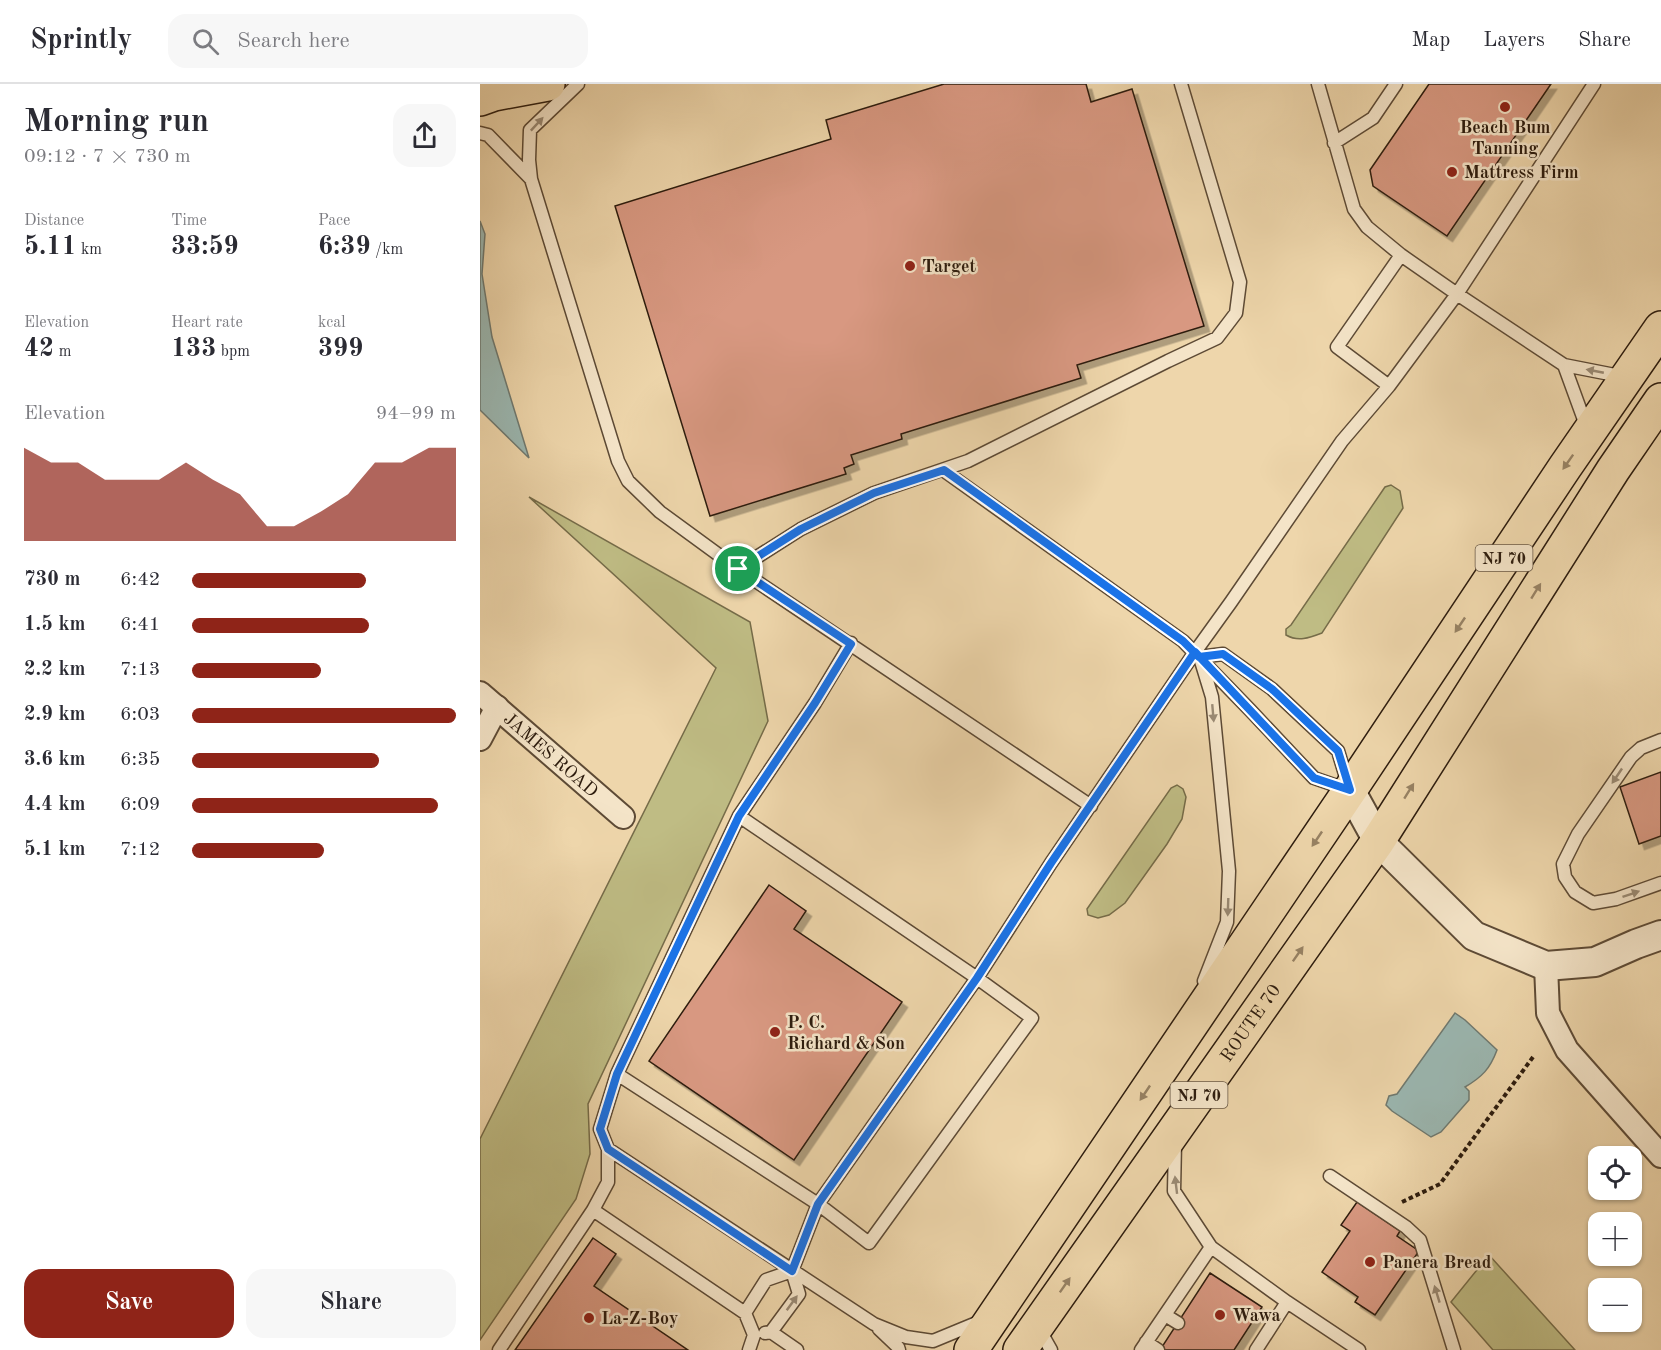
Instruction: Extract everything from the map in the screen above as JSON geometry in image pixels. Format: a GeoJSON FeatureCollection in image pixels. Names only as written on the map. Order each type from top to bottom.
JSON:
{"type":"FeatureCollection","features":[{"type":"Feature","properties":{"kind":"main road"},"geometry":{"type":"LineString","coordinates":[[480,99],[494,94],[549,84]]}},
{"type":"Feature","properties":{"kind":"main road","name":"NJ 70"},"geometry":{"type":"LineString","coordinates":[[971,1350],[1661,328]]}},
{"type":"Feature","properties":{"kind":"main road","name":"NJ 70"},"geometry":{"type":"LineString","coordinates":[[1378,841],[1613,470],[1661,400]]}},
{"type":"Feature","properties":{"kind":"main road","name":"ROUTE 70"},"geometry":{"type":"LineString","coordinates":[[1036,1342],[1175,1130],[1378,841]]}},
{"type":"Feature","properties":{"kind":"street"},"geometry":{"type":"LineString","coordinates":[[480,739],[488,700]]}},
{"type":"Feature","properties":{"kind":"street","name":"JAMES ROAD"},"geometry":{"type":"LineString","coordinates":[[488,700],[623,817]]}},
{"type":"Feature","properties":{"kind":"street"},"geometry":{"type":"LineString","coordinates":[[1350,790],[1378,841],[1474,936],[1546,966],[1595,962],[1661,935]]}},
{"type":"Feature","properties":{"kind":"street"},"geometry":{"type":"LineString","coordinates":[[1546,966],[1548,1013],[1567,1050],[1661,1156]]}},
{"type":"Feature","properties":{"kind":"lane"},"geometry":{"type":"LineString","coordinates":[[578,84],[530,130],[531,179],[618,461],[628,481],[660,512],[738,569],[1091,806]]}},
{"type":"Feature","properties":{"kind":"lane"},"geometry":{"type":"LineString","coordinates":[[738,569],[801,529],[874,493],[968,462],[1168,360],[1217,338],[1236,313],[1240,282],[1181,84]]}},
{"type":"Feature","properties":{"kind":"lane"},"geometry":{"type":"LineString","coordinates":[[1318,84],[1354,209],[1367,227],[1401,255],[1563,364],[1628,377]]}},
{"type":"Feature","properties":{"kind":"lane"},"geometry":{"type":"LineString","coordinates":[[1334,143],[1373,118],[1396,84]]}},
{"type":"Feature","properties":{"kind":"lane"},"geometry":{"type":"LineString","coordinates":[[754,1335],[771,1332],[799,1294],[792,1271],[818,1204],[977,978],[1051,863],[1342,441],[1389,386],[1457,294],[1594,84]]}},
{"type":"Feature","properties":{"kind":"lane"},"geometry":{"type":"LineString","coordinates":[[480,134],[488,135],[531,179]]}},
{"type":"Feature","properties":{"kind":"lane"},"geometry":{"type":"LineString","coordinates":[[1389,386],[1336,347],[1401,255]]}},
{"type":"Feature","properties":{"kind":"lane"},"geometry":{"type":"LineString","coordinates":[[1563,364],[1589,433]]}},
{"type":"Feature","properties":{"kind":"lane"},"geometry":{"type":"LineString","coordinates":[[944,470],[1183,641],[1314,778],[1350,790]]}},
{"type":"Feature","properties":{"kind":"lane"},"geometry":{"type":"LineString","coordinates":[[499,1350],[592,1210],[608,1182],[608,1149],[600,1129],[617,1074],[739,816],[815,703],[851,644]]}},
{"type":"Feature","properties":{"kind":"lane"},"geometry":{"type":"LineString","coordinates":[[1197,654],[1223,654],[1272,689],[1338,751],[1350,790]]}},
{"type":"Feature","properties":{"kind":"lane"},"geometry":{"type":"LineString","coordinates":[[1178,1045],[1227,922],[1229,871],[1212,697],[1197,654]]}},
{"type":"Feature","properties":{"kind":"lane"},"geometry":{"type":"LineString","coordinates":[[1661,740],[1641,748],[1631,757],[1578,834],[1563,864],[1565,877],[1575,892],[1593,903],[1616,899],[1661,884]]}},
{"type":"Feature","properties":{"kind":"lane"},"geometry":{"type":"LineString","coordinates":[[617,1074],[818,1204],[869,1243],[1032,1018],[739,816]]}},
{"type":"Feature","properties":{"kind":"lane"},"geometry":{"type":"LineString","coordinates":[[1175,1130],[1174,1191],[1211,1247],[1359,1350]]}},
{"type":"Feature","properties":{"kind":"lane"},"geometry":{"type":"LineString","coordinates":[[608,1149],[874,1324],[906,1337],[933,1341],[994,1316]]}},
{"type":"Feature","properties":{"kind":"lane"},"geometry":{"type":"LineString","coordinates":[[1330,1176],[1406,1227],[1420,1240],[1454,1350]]}},
{"type":"Feature","properties":{"kind":"lane"},"geometry":{"type":"LineString","coordinates":[[592,1210],[744,1313],[754,1335],[749,1350]]}},
{"type":"Feature","properties":{"kind":"lane"},"geometry":{"type":"LineString","coordinates":[[1158,1350],[1144,1346],[1211,1247]]}},
{"type":"Feature","properties":{"kind":"lane"},"geometry":{"type":"LineString","coordinates":[[744,1313],[766,1280],[792,1271]]}},
{"type":"Feature","properties":{"kind":"lane"},"geometry":{"type":"LineString","coordinates":[[1256,1350],[1287,1302]]}},
{"type":"Feature","properties":{"kind":"lane"},"geometry":{"type":"LineString","coordinates":[[1165,1314],[1178,1323]]}},
{"type":"Feature","properties":{"kind":"lane"},"geometry":{"type":"LineString","coordinates":[[874,1324],[899,1350]]}},
{"type":"Feature","properties":{"kind":"lane"},"geometry":{"type":"LineString","coordinates":[[771,1332],[797,1350]]}},
{"type":"Feature","properties":{"kind":"path"},"geometry":{"type":"LineString","coordinates":[[1393,1206],[1440,1184],[1533,1057]]}},
{"type":"Feature","properties":{"kind":"shaded area"},"geometry":{"type":"Polygon","coordinates":[[[1391,485],[1400,491],[1403,508],[1322,633],[1299,639],[1286,635],[1286,629],[1291,625],[1385,487],[1391,485]]]}},
{"type":"Feature","properties":{"kind":"shaded area"},"geometry":{"type":"Polygon","coordinates":[[[529,497],[750,622],[768,721],[588,1104],[590,1154],[576,1199],[480,1340],[480,1139],[716,668],[529,497]]]}},
{"type":"Feature","properties":{"kind":"shaded area"},"geometry":{"type":"Polygon","coordinates":[[[1177,785],[1183,789],[1186,797],[1182,819],[1167,844],[1125,903],[1109,915],[1098,918],[1088,915],[1087,909],[1171,788],[1177,785]]]}},
{"type":"Feature","properties":{"kind":"shaded area"},"geometry":{"type":"Polygon","coordinates":[[[1489,1255],[1575,1350],[1493,1350],[1451,1302],[1489,1255]]]}},
{"type":"Feature","properties":{"kind":"water"},"geometry":{"type":"Polygon","coordinates":[[[480,221],[485,234],[482,274],[492,337],[529,458],[480,410],[480,221]]]}},
{"type":"Feature","properties":{"kind":"water"},"geometry":{"type":"Polygon","coordinates":[[[1455,1013],[1497,1050],[1485,1072],[1465,1087],[1469,1091],[1469,1100],[1441,1132],[1431,1137],[1386,1105],[1389,1096],[1397,1094],[1455,1013]]]}},
{"type":"Feature","properties":{"kind":"building","name":"Target"},"geometry":{"type":"Polygon","coordinates":[[[944,84],[1086,84],[1091,102],[1132,89],[1204,326],[1077,365],[1081,378],[901,434],[902,439],[851,455],[854,464],[844,468],[846,474],[710,516],[615,206],[831,139],[826,120],[944,84]]]}},
{"type":"Feature","properties":{"kind":"building"},"geometry":{"type":"Polygon","coordinates":[[[1429,84],[1551,84],[1447,236],[1373,186],[1370,170],[1429,84]]]}},
{"type":"Feature","properties":{"kind":"building"},"geometry":{"type":"Polygon","coordinates":[[[1661,772],[1661,836],[1639,844],[1620,787],[1661,772]]]}},
{"type":"Feature","properties":{"kind":"building","name":"P. C. Richard & Son"},"geometry":{"type":"Polygon","coordinates":[[[769,885],[806,911],[794,929],[902,1002],[794,1160],[649,1061],[769,885]]]}},
{"type":"Feature","properties":{"kind":"building","name":"Panera Bread"},"geometry":{"type":"Polygon","coordinates":[[[1357,1202],[1400,1231],[1397,1236],[1419,1251],[1375,1315],[1355,1302],[1358,1297],[1322,1272],[1350,1231],[1341,1225],[1357,1202]]]}},
{"type":"Feature","properties":{"kind":"building","name":"La-Z-Boy"},"geometry":{"type":"Polygon","coordinates":[[[593,1238],[616,1254],[594,1286],[688,1350],[515,1350],[593,1238]]]}},
{"type":"Feature","properties":{"kind":"building","name":"Wawa"},"geometry":{"type":"Polygon","coordinates":[[[1210,1273],[1262,1307],[1234,1350],[1160,1350],[1210,1273]]]}},
{"type":"Feature","properties":{"kind":"place","name":"Beach Bum Tanning"},"geometry":{"type":"Point","coordinates":[1505,107]}},
{"type":"Feature","properties":{"kind":"place","name":"Mattress Firm"},"geometry":{"type":"Point","coordinates":[1452,172]}},
{"type":"Feature","properties":{"kind":"place","name":"Target"},"geometry":{"type":"Point","coordinates":[910,266]}},
{"type":"Feature","properties":{"kind":"place","name":"P. C. Richard & Son"},"geometry":{"type":"Point","coordinates":[775,1032]}},
{"type":"Feature","properties":{"kind":"place","name":"Panera Bread"},"geometry":{"type":"Point","coordinates":[1370,1262]}},
{"type":"Feature","properties":{"kind":"place","name":"Wawa"},"geometry":{"type":"Point","coordinates":[1220,1315]}},
{"type":"Feature","properties":{"kind":"place","name":"La-Z-Boy"},"geometry":{"type":"Point","coordinates":[589,1318]}},
{"type":"Feature","properties":{"kind":"route"},"geometry":{"type":"LineString","coordinates":[[738,569],[801,529],[874,493],[944,470],[1183,641],[1199,657],[1223,654],[1272,689],[1338,751],[1350,790],[1314,778],[1250,710],[1228,687],[1195,652],[1128,750],[1091,806],[1051,863],[977,978],[818,1204],[792,1271],[608,1149],[600,1129],[617,1074],[739,816],[815,703],[851,644],[738,569]]}}]}
